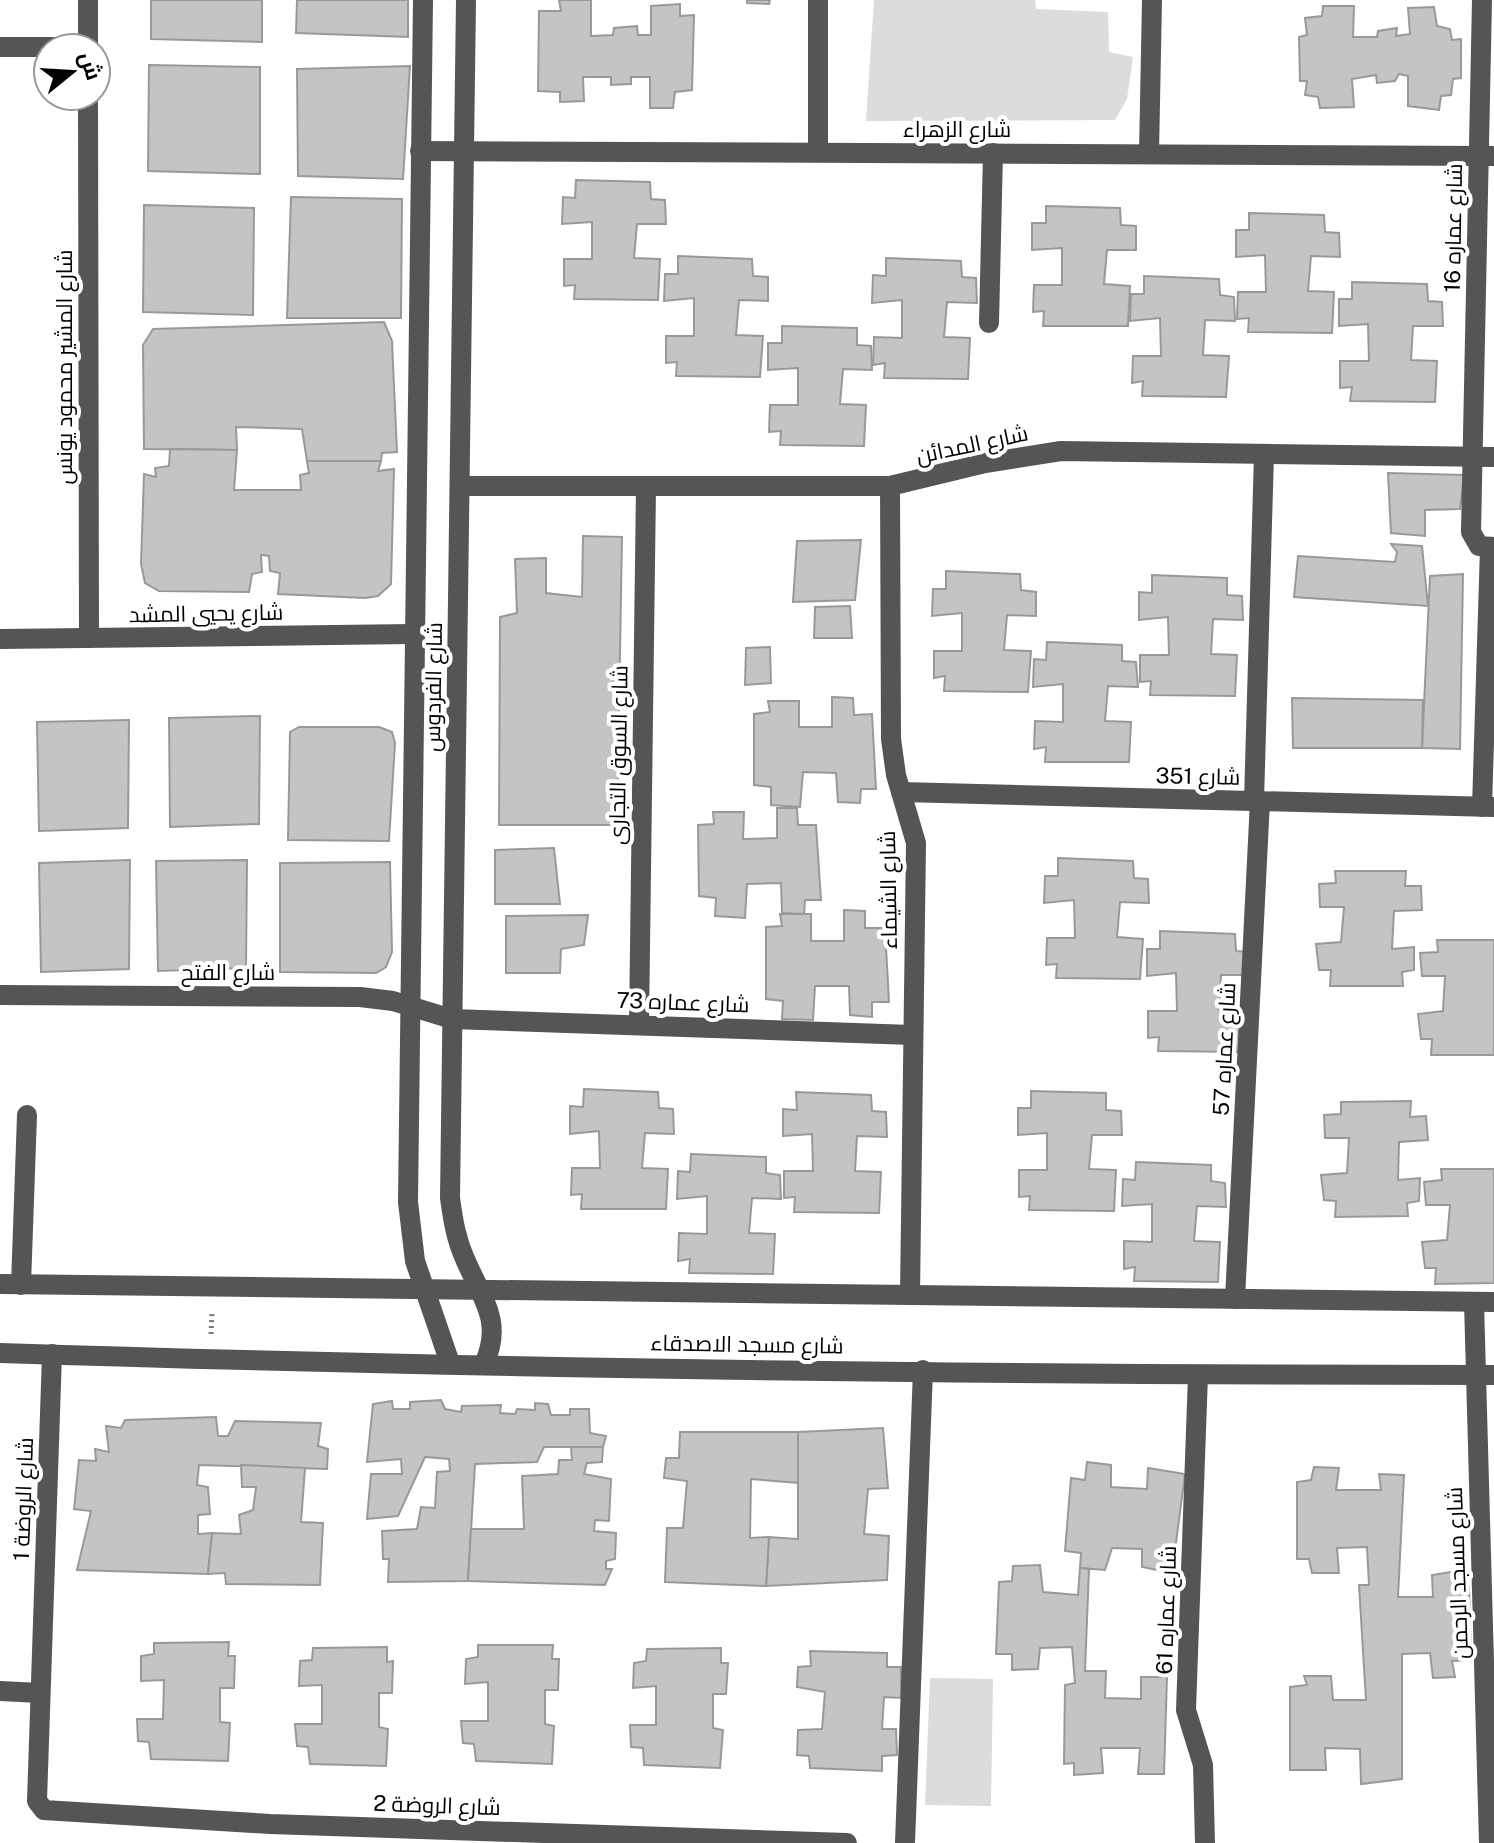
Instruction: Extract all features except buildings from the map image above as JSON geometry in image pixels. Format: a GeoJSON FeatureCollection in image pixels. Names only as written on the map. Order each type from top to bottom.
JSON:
{"type":"FeatureCollection","features":[{"type":"Feature","properties":{"kind":"street"},"geometry":{"type":"LineString","coordinates":[[88,0],[88,32]]}},
{"type":"Feature","properties":{"kind":"street","name":"شارع الفردوس"},"geometry":{"type":"LineString","coordinates":[[423,0],[413,634],[410,1231],[424,1289],[450,1363]]}},
{"type":"Feature","properties":{"kind":"street","name":"شارع الفردوس"},"geometry":{"type":"LineString","coordinates":[[466,0],[450,1198],[454,1231],[466,1262],[482,1290],[493,1328],[491,1349],[484,1364]]}},
{"type":"Feature","properties":{"kind":"street"},"geometry":{"type":"LineString","coordinates":[[818,0],[818,152]]}},
{"type":"Feature","properties":{"kind":"street"},"geometry":{"type":"LineString","coordinates":[[1149,154],[1152,0]]}},
{"type":"Feature","properties":{"kind":"street","name":"شارع عماره 16"},"geometry":{"type":"LineString","coordinates":[[1482,0],[1486,156],[1472,538],[1479,546],[1492,547]]}},
{"type":"Feature","properties":{"kind":"street"},"geometry":{"type":"LineString","coordinates":[[0,47],[32,47]]}},
{"type":"Feature","properties":{"kind":"street","name":"شارع المشير محمود يونس"},"geometry":{"type":"LineString","coordinates":[[88,112],[89,638]]}},
{"type":"Feature","properties":{"kind":"street","name":"شارع الزهراء"},"geometry":{"type":"LineString","coordinates":[[420,151],[1486,156]]}},
{"type":"Feature","properties":{"kind":"street"},"geometry":{"type":"LineString","coordinates":[[989,323],[993,153]]}},
{"type":"Feature","properties":{"kind":"street","name":"شارع المدائن"},"geometry":{"type":"LineString","coordinates":[[460,486],[890,486],[985,463],[1061,451],[1494,457]]}},
{"type":"Feature","properties":{"kind":"street","name":"شارع عماره 57"},"geometry":{"type":"LineString","coordinates":[[1235,1299],[1257,801],[1264,454]]}},
{"type":"Feature","properties":{"kind":"street","name":"شارع الشيماء"},"geometry":{"type":"LineString","coordinates":[[890,486],[891,739],[901,792],[916,843],[910,1295]]}},
{"type":"Feature","properties":{"kind":"street","name":"شارع السوق التجارى"},"geometry":{"type":"LineString","coordinates":[[639,1024],[646,487]]}},
{"type":"Feature","properties":{"kind":"street"},"geometry":{"type":"LineString","coordinates":[[1488,807],[1492,547]]}},
{"type":"Feature","properties":{"kind":"street","name":"شارع يحيي المشد"},"geometry":{"type":"LineString","coordinates":[[0,639],[413,634]]}},
{"type":"Feature","properties":{"kind":"street","name":"شارع 351"},"geometry":{"type":"LineString","coordinates":[[901,792],[1488,807]]}},
{"type":"Feature","properties":{"kind":"street","name":"شارع الفتح"},"geometry":{"type":"LineString","coordinates":[[0,995],[360,997],[410,1006],[452,1019]]}},
{"type":"Feature","properties":{"kind":"street","name":"شارع عماره 73"},"geometry":{"type":"LineString","coordinates":[[452,1019],[912,1035]]}},
{"type":"Feature","properties":{"kind":"street"},"geometry":{"type":"LineString","coordinates":[[21,1285],[27,1115]]}},
{"type":"Feature","properties":{"kind":"street"},"geometry":{"type":"LineString","coordinates":[[0,1284],[1484,1302]]}},
{"type":"Feature","properties":{"kind":"street","name":"شارع مسجد الرحمن"},"geometry":{"type":"LineString","coordinates":[[1484,1302],[1489,1843]]}},
{"type":"Feature","properties":{"kind":"street","name":"شارع مسجد الاصدقاء"},"geometry":{"type":"LineString","coordinates":[[0,1353],[211,1360],[1198,1375],[1485,1375]]}},
{"type":"Feature","properties":{"kind":"street","name":"شارع الروضة 1"},"geometry":{"type":"LineString","coordinates":[[37,1794],[52,1354]]}},
{"type":"Feature","properties":{"kind":"street"},"geometry":{"type":"LineString","coordinates":[[905,1843],[923,1370]]}},
{"type":"Feature","properties":{"kind":"street","name":"شارع عماره 61"},"geometry":{"type":"LineString","coordinates":[[1198,1375],[1186,1710],[1203,1765],[1205,1843]]}},
{"type":"Feature","properties":{"kind":"street"},"geometry":{"type":"LineString","coordinates":[[0,1691],[40,1693]]}},
{"type":"Feature","properties":{"kind":"street","name":"شارع الروضة 2"},"geometry":{"type":"LineString","coordinates":[[37,1794],[40,1806],[50,1812],[270,1833],[847,1843]]}},
{"type":"Feature","properties":{"kind":"path"},"geometry":{"type":"LineString","coordinates":[[211,1360],[212,1287]]}},
{"type":"Feature","properties":{"kind":"shaded area"},"geometry":{"type":"Polygon","coordinates":[[[874,0],[1035,0],[1036,9],[1108,12],[1109,52],[1133,57],[1127,99],[1115,120],[866,121],[874,0]]]}},
{"type":"Feature","properties":{"kind":"shaded area"},"geometry":{"type":"Polygon","coordinates":[[[930,1678],[993,1679],[991,1806],[925,1805],[930,1678]]]}}]}
